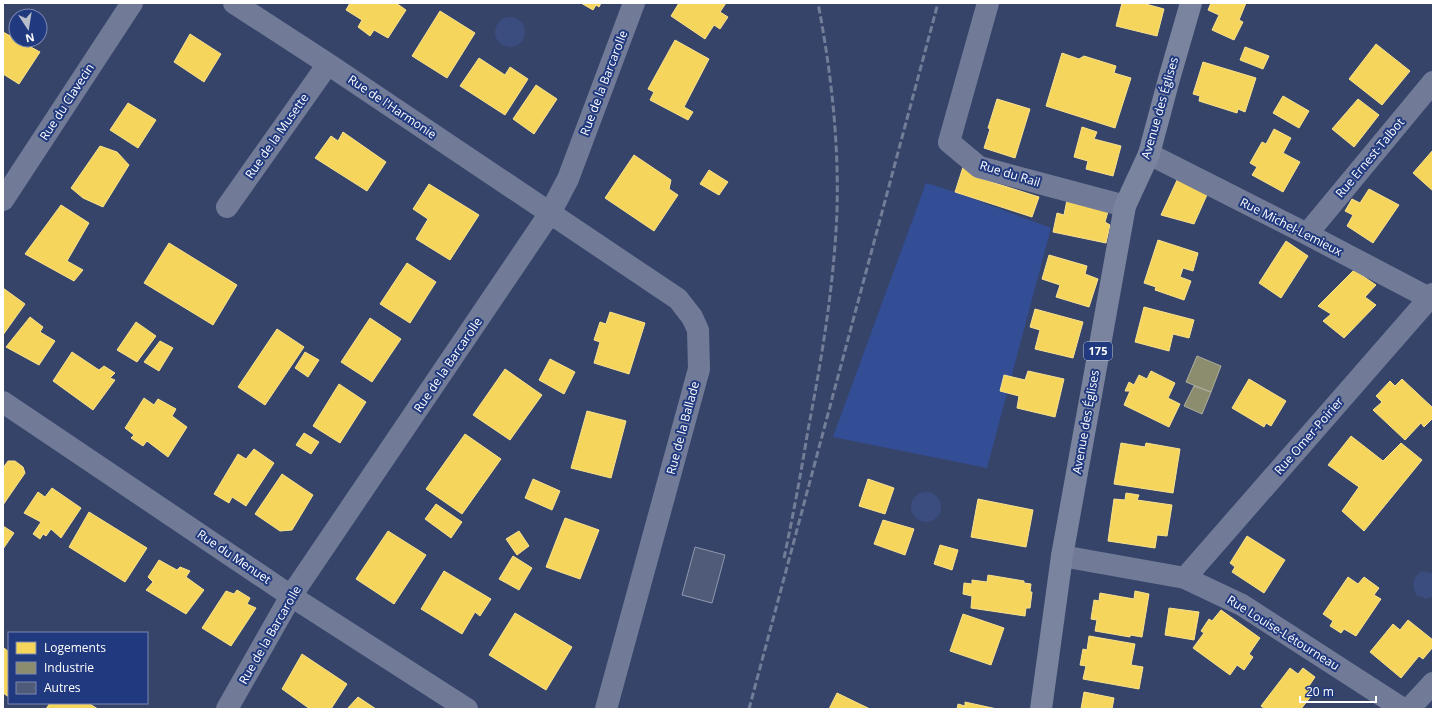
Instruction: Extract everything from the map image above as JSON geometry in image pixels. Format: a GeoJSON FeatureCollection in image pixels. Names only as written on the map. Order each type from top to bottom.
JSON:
{"type":"FeatureCollection","features":[{"type":"Feature","properties":{"kind":"main road","name":"Avenue des Églises"},"geometry":{"type":"LineString","coordinates":[[1041,709],[1062,556],[1125,206],[1149,154],[1169,79],[1192,3]]}},
{"type":"Feature","properties":{"kind":"street","name":"Rue du Clavecin"},"geometry":{"type":"LineString","coordinates":[[3,200],[132,3]]}},
{"type":"Feature","properties":{"kind":"street","name":"Rue de l'Harmonie"},"geometry":{"type":"LineString","coordinates":[[234,3],[328,64],[550,213]]}},
{"type":"Feature","properties":{"kind":"street","name":"Rue de la Barcarolle"},"geometry":{"type":"LineString","coordinates":[[227,709],[291,596],[550,213],[568,178],[634,3]]}},
{"type":"Feature","properties":{"kind":"street","name":"Rue du Rail"},"geometry":{"type":"LineString","coordinates":[[988,3],[949,142],[979,167],[1125,206]]}},
{"type":"Feature","properties":{"kind":"street","name":"Rue de la Musette"},"geometry":{"type":"LineString","coordinates":[[227,207],[328,64]]}},
{"type":"Feature","properties":{"kind":"street","name":"Rue Ernest-Talbot"},"geometry":{"type":"LineString","coordinates":[[1307,234],[1433,82]]}},
{"type":"Feature","properties":{"kind":"street","name":"Rue Michel-Lemieux"},"geometry":{"type":"LineString","coordinates":[[1149,154],[1432,297]]}},
{"type":"Feature","properties":{"kind":"street","name":"Rue de la Ballade"},"geometry":{"type":"LineString","coordinates":[[550,213],[678,299],[692,317],[698,330],[699,369],[606,709]]}},
{"type":"Feature","properties":{"kind":"street","name":"Rue Omer-Poirier"},"geometry":{"type":"LineString","coordinates":[[1185,578],[1432,297]]}},
{"type":"Feature","properties":{"kind":"street","name":"Rue du Menuet"},"geometry":{"type":"LineString","coordinates":[[3,402],[291,596],[467,709]]}},
{"type":"Feature","properties":{"kind":"street","name":"Rue Louise-Létourneau"},"geometry":{"type":"LineString","coordinates":[[1062,556],[1185,578],[1242,605],[1403,709]]}},
{"type":"Feature","properties":{"kind":"street"},"geometry":{"type":"LineString","coordinates":[[1409,709],[1433,683]]}},
{"type":"Feature","properties":{"kind":"shaded area"},"geometry":{"type":"Polygon","coordinates":[[[510,17],[521,21],[525,32],[521,43],[510,47],[499,43],[495,32],[499,21],[510,17]]]}},
{"type":"Feature","properties":{"kind":"shaded area"},"geometry":{"type":"Polygon","coordinates":[[[926,183],[955,192],[1051,228],[987,468],[833,437],[926,183]]]}},
{"type":"Feature","properties":{"kind":"shaded area"},"geometry":{"type":"Polygon","coordinates":[[[926,492],[937,496],[941,507],[937,518],[926,522],[915,518],[911,507],[915,496],[926,492]]]}},
{"type":"Feature","properties":{"kind":"shaded area"},"geometry":{"type":"Polygon","coordinates":[[[1421,571],[1431,573],[1433,575],[1433,596],[1426,599],[1416,595],[1414,588],[1414,580],[1421,571]]]}},
{"type":"Feature","properties":{"kind":"building: Logements"},"geometry":{"type":"Polygon","coordinates":[[[350,3],[396,3],[406,10],[388,38],[374,30],[370,36],[358,27],[362,20],[346,10],[350,3]]]}},
{"type":"Feature","properties":{"kind":"building: Logements"},"geometry":{"type":"Polygon","coordinates":[[[581,3],[601,3],[599,7],[596,5],[593,10],[581,3]]]}},
{"type":"Feature","properties":{"kind":"building: Logements"},"geometry":{"type":"Polygon","coordinates":[[[679,3],[726,3],[720,12],[728,17],[720,29],[714,25],[705,39],[671,16],[679,3]]]}},
{"type":"Feature","properties":{"kind":"building: Logements"},"geometry":{"type":"Polygon","coordinates":[[[1122,3],[1142,3],[1164,9],[1157,36],[1116,26],[1122,3]]]}},
{"type":"Feature","properties":{"kind":"building: Logements"},"geometry":{"type":"Polygon","coordinates":[[[1211,3],[1246,3],[1239,20],[1243,22],[1234,40],[1212,30],[1219,15],[1208,10],[1211,3]]]}},
{"type":"Feature","properties":{"kind":"building: Logements"},"geometry":{"type":"Polygon","coordinates":[[[440,11],[475,33],[447,78],[412,56],[440,11]]]}},
{"type":"Feature","properties":{"kind":"building: Logements"},"geometry":{"type":"Polygon","coordinates":[[[3,32],[8,35],[8,48],[33,48],[40,52],[19,84],[3,74],[3,32]]]}},
{"type":"Feature","properties":{"kind":"building: Logements"},"geometry":{"type":"Polygon","coordinates":[[[190,34],[221,54],[204,82],[174,62],[190,34]]]}},
{"type":"Feature","properties":{"kind":"building: Logements"},"geometry":{"type":"Polygon","coordinates":[[[675,40],[709,59],[684,107],[693,112],[688,120],[650,100],[654,92],[648,89],[675,40]]]}},
{"type":"Feature","properties":{"kind":"building: Logements"},"geometry":{"type":"Polygon","coordinates":[[[1376,44],[1410,71],[1382,105],[1349,79],[1376,44]]]}},
{"type":"Feature","properties":{"kind":"building: Logements"},"geometry":{"type":"Polygon","coordinates":[[[1245,47],[1269,56],[1263,69],[1240,60],[1245,47]]]}},
{"type":"Feature","properties":{"kind":"building: Logements"},"geometry":{"type":"Polygon","coordinates":[[[1062,53],[1079,59],[1084,56],[1116,66],[1114,73],[1131,78],[1115,128],[1046,106],[1062,53]]]}},
{"type":"Feature","properties":{"kind":"building: Logements"},"geometry":{"type":"Polygon","coordinates":[[[479,58],[505,75],[510,67],[528,79],[505,115],[460,86],[479,58]]]}},
{"type":"Feature","properties":{"kind":"building: Logements"},"geometry":{"type":"Polygon","coordinates":[[[1203,62],[1256,78],[1245,112],[1238,109],[1237,113],[1199,101],[1200,96],[1193,94],[1203,62]]]}},
{"type":"Feature","properties":{"kind":"building: Logements"},"geometry":{"type":"Polygon","coordinates":[[[536,85],[557,99],[534,134],[513,119],[536,85]]]}},
{"type":"Feature","properties":{"kind":"building: Logements"},"geometry":{"type":"Polygon","coordinates":[[[1283,96],[1309,111],[1299,128],[1273,113],[1283,96]]]}},
{"type":"Feature","properties":{"kind":"building: Logements"},"geometry":{"type":"Polygon","coordinates":[[[997,99],[1030,109],[1015,158],[984,148],[990,129],[988,128],[997,99]]]}},
{"type":"Feature","properties":{"kind":"building: Logements"},"geometry":{"type":"Polygon","coordinates":[[[1358,99],[1379,115],[1354,147],[1332,129],[1358,99]]]}},
{"type":"Feature","properties":{"kind":"building: Logements"},"geometry":{"type":"Polygon","coordinates":[[[128,103],[156,120],[138,148],[110,130],[128,103]]]}},
{"type":"Feature","properties":{"kind":"building: Logements"},"geometry":{"type":"Polygon","coordinates":[[[1082,127],[1097,132],[1094,139],[1121,146],[1113,176],[1086,169],[1088,161],[1074,157],[1082,127]]]}},
{"type":"Feature","properties":{"kind":"building: Logements"},"geometry":{"type":"Polygon","coordinates":[[[1274,129],[1291,138],[1283,153],[1300,162],[1283,192],[1252,175],[1257,167],[1250,163],[1262,142],[1266,144],[1274,129]]]}},
{"type":"Feature","properties":{"kind":"building: Logements"},"geometry":{"type":"Polygon","coordinates":[[[343,132],[386,162],[367,191],[315,158],[331,136],[338,141],[343,132]]]}},
{"type":"Feature","properties":{"kind":"building: Logements"},"geometry":{"type":"Polygon","coordinates":[[[100,146],[117,152],[129,165],[103,207],[83,198],[71,188],[100,146]]]}},
{"type":"Feature","properties":{"kind":"building: Logements"},"geometry":{"type":"Polygon","coordinates":[[[1433,150],[1433,191],[1413,173],[1433,150]]]}},
{"type":"Feature","properties":{"kind":"building: Logements"},"geometry":{"type":"Polygon","coordinates":[[[634,155],[671,180],[669,189],[678,195],[654,231],[605,198],[634,155]]]}},
{"type":"Feature","properties":{"kind":"building: Logements"},"geometry":{"type":"Polygon","coordinates":[[[964,164],[982,179],[1039,197],[1032,217],[955,192],[964,164]]]}},
{"type":"Feature","properties":{"kind":"building: Logements"},"geometry":{"type":"Polygon","coordinates":[[[709,170],[728,182],[719,195],[700,184],[709,170]]]}},
{"type":"Feature","properties":{"kind":"building: Logements"},"geometry":{"type":"Polygon","coordinates":[[[1178,178],[1210,188],[1194,224],[1161,215],[1178,178]]]}},
{"type":"Feature","properties":{"kind":"building: Logements"},"geometry":{"type":"Polygon","coordinates":[[[429,184],[479,215],[450,260],[416,239],[428,219],[413,209],[429,184]]]}},
{"type":"Feature","properties":{"kind":"building: Logements"},"geometry":{"type":"Polygon","coordinates":[[[1369,189],[1399,205],[1373,243],[1347,226],[1353,215],[1345,211],[1352,199],[1360,203],[1369,189]]]}},
{"type":"Feature","properties":{"kind":"building: Logements"},"geometry":{"type":"Polygon","coordinates":[[[1068,195],[1109,208],[1105,222],[1110,225],[1106,243],[1053,232],[1057,213],[1064,215],[1068,195]]]}},
{"type":"Feature","properties":{"kind":"building: Logements"},"geometry":{"type":"Polygon","coordinates":[[[61,205],[89,223],[67,261],[83,270],[74,281],[25,254],[61,205]]]}},
{"type":"Feature","properties":{"kind":"building: Logements"},"geometry":{"type":"Polygon","coordinates":[[[1158,240],[1198,253],[1193,271],[1183,268],[1180,277],[1191,281],[1184,300],[1155,290],[1156,287],[1144,283],[1158,240]]]}},
{"type":"Feature","properties":{"kind":"building: Logements"},"geometry":{"type":"Polygon","coordinates":[[[1286,241],[1308,256],[1281,298],[1259,283],[1286,241]]]}},
{"type":"Feature","properties":{"kind":"building: Logements"},"geometry":{"type":"Polygon","coordinates":[[[169,243],[237,285],[213,325],[144,283],[169,243]]]}},
{"type":"Feature","properties":{"kind":"building: Logements"},"geometry":{"type":"Polygon","coordinates":[[[1049,255],[1087,266],[1085,274],[1098,279],[1089,307],[1056,297],[1060,285],[1042,279],[1049,255]]]}},
{"type":"Feature","properties":{"kind":"building: Logements"},"geometry":{"type":"Polygon","coordinates":[[[407,263],[436,282],[410,323],[380,304],[407,263]]]}},
{"type":"Feature","properties":{"kind":"building: Logements"},"geometry":{"type":"Polygon","coordinates":[[[1354,270],[1376,285],[1365,297],[1376,305],[1344,338],[1323,321],[1331,314],[1318,306],[1354,270]]]}},
{"type":"Feature","properties":{"kind":"building: Logements"},"geometry":{"type":"Polygon","coordinates":[[[3,288],[25,304],[3,335],[3,288]]]}},
{"type":"Feature","properties":{"kind":"building: Logements"},"geometry":{"type":"Polygon","coordinates":[[[1144,307],[1194,320],[1189,338],[1173,334],[1169,351],[1135,342],[1144,307]]]}},
{"type":"Feature","properties":{"kind":"building: Logements"},"geometry":{"type":"Polygon","coordinates":[[[1035,309],[1083,322],[1073,358],[1035,349],[1040,330],[1030,327],[1035,309]]]}},
{"type":"Feature","properties":{"kind":"building: Logements"},"geometry":{"type":"Polygon","coordinates":[[[610,312],[645,323],[629,374],[594,363],[600,342],[594,340],[600,322],[606,324],[610,312]]]}},
{"type":"Feature","properties":{"kind":"building: Logements"},"geometry":{"type":"Polygon","coordinates":[[[30,317],[43,327],[40,332],[55,341],[39,365],[6,347],[30,317]]]}},
{"type":"Feature","properties":{"kind":"building: Logements"},"geometry":{"type":"Polygon","coordinates":[[[370,318],[401,339],[372,382],[341,362],[370,318]]]}},
{"type":"Feature","properties":{"kind":"building: Logements"},"geometry":{"type":"Polygon","coordinates":[[[136,322],[156,336],[137,362],[117,350],[136,322]]]}},
{"type":"Feature","properties":{"kind":"building: Logements"},"geometry":{"type":"Polygon","coordinates":[[[277,329],[304,347],[265,405],[238,387],[277,329]]]}},
{"type":"Feature","properties":{"kind":"building: Logements"},"geometry":{"type":"Polygon","coordinates":[[[160,341],[173,348],[159,371],[144,362],[160,341]]]}},
{"type":"Feature","properties":{"kind":"building: Logements"},"geometry":{"type":"Polygon","coordinates":[[[72,352],[99,370],[104,366],[115,373],[110,378],[115,380],[93,410],[53,381],[72,352]]]}},
{"type":"Feature","properties":{"kind":"building: Logements"},"geometry":{"type":"Polygon","coordinates":[[[305,352],[319,360],[308,377],[295,368],[305,352]]]}},
{"type":"Feature","properties":{"kind":"building: Logements"},"geometry":{"type":"Polygon","coordinates":[[[550,359],[575,372],[564,394],[539,380],[550,359]]]}},
{"type":"Feature","properties":{"kind":"building: Logements"},"geometry":{"type":"Polygon","coordinates":[[[505,369],[542,395],[510,440],[473,415],[505,369]]]}},
{"type":"Feature","properties":{"kind":"building: Logements"},"geometry":{"type":"Polygon","coordinates":[[[1028,371],[1064,379],[1055,417],[1017,408],[1019,396],[1000,391],[1004,375],[1025,380],[1028,371]]]}},
{"type":"Feature","properties":{"kind":"building: Logements"},"geometry":{"type":"Polygon","coordinates":[[[1151,371],[1175,383],[1168,398],[1180,404],[1169,427],[1124,405],[1130,391],[1125,391],[1129,382],[1134,385],[1139,375],[1147,379],[1151,371]]]}},
{"type":"Feature","properties":{"kind":"building: Logements"},"geometry":{"type":"Polygon","coordinates":[[[1249,379],[1286,401],[1271,426],[1266,423],[1264,427],[1232,408],[1249,379]]]}},
{"type":"Feature","properties":{"kind":"building: Logements"},"geometry":{"type":"Polygon","coordinates":[[[1402,379],[1433,408],[1433,418],[1424,427],[1421,423],[1405,440],[1373,410],[1382,402],[1376,396],[1390,381],[1395,386],[1402,379]]]}},
{"type":"Feature","properties":{"kind":"building: Logements"},"geometry":{"type":"Polygon","coordinates":[[[339,384],[366,402],[340,443],[313,426],[339,384]]]}},
{"type":"Feature","properties":{"kind":"building: Logements"},"geometry":{"type":"Polygon","coordinates":[[[144,398],[154,405],[158,399],[176,409],[172,416],[187,427],[168,457],[147,441],[143,446],[131,438],[134,435],[125,428],[144,398]]]}},
{"type":"Feature","properties":{"kind":"building: Logements"},"geometry":{"type":"Polygon","coordinates":[[[587,411],[626,421],[611,478],[571,468],[587,411]]]}},
{"type":"Feature","properties":{"kind":"building: Logements"},"geometry":{"type":"Polygon","coordinates":[[[304,433],[319,442],[311,454],[296,445],[304,433]]]}},
{"type":"Feature","properties":{"kind":"building: Logements"},"geometry":{"type":"Polygon","coordinates":[[[465,434],[501,459],[462,514],[426,489],[465,434]]]}},
{"type":"Feature","properties":{"kind":"building: Logements"},"geometry":{"type":"Polygon","coordinates":[[[1351,436],[1383,461],[1401,443],[1422,460],[1364,531],[1342,511],[1359,487],[1328,465],[1351,436]]]}},
{"type":"Feature","properties":{"kind":"building: Logements"},"geometry":{"type":"Polygon","coordinates":[[[1121,443],[1145,447],[1146,443],[1180,449],[1173,493],[1114,484],[1121,443]]]}},
{"type":"Feature","properties":{"kind":"building: Logements"},"geometry":{"type":"Polygon","coordinates":[[[254,449],[274,463],[246,506],[232,497],[229,503],[214,494],[238,454],[246,459],[254,449]]]}},
{"type":"Feature","properties":{"kind":"building: Logements"},"geometry":{"type":"Polygon","coordinates":[[[8,461],[15,461],[23,467],[25,473],[3,505],[3,468],[8,461]]]}},
{"type":"Feature","properties":{"kind":"building: Logements"},"geometry":{"type":"Polygon","coordinates":[[[282,474],[313,495],[292,530],[280,531],[255,514],[282,474]]]}},
{"type":"Feature","properties":{"kind":"building: Logements"},"geometry":{"type":"Polygon","coordinates":[[[533,479],[560,491],[552,510],[525,498],[533,479]]]}},
{"type":"Feature","properties":{"kind":"building: Logements"},"geometry":{"type":"Polygon","coordinates":[[[868,479],[894,488],[885,514],[859,506],[868,479]]]}},
{"type":"Feature","properties":{"kind":"building: Logements"},"geometry":{"type":"Polygon","coordinates":[[[52,488],[81,508],[61,538],[51,529],[46,536],[43,534],[40,539],[33,534],[41,522],[24,513],[38,492],[45,497],[52,488]]]}},
{"type":"Feature","properties":{"kind":"building: Logements"},"geometry":{"type":"Polygon","coordinates":[[[1126,493],[1139,495],[1137,500],[1172,505],[1167,536],[1157,535],[1155,548],[1108,541],[1114,499],[1125,500],[1126,493]]]}},
{"type":"Feature","properties":{"kind":"building: Logements"},"geometry":{"type":"Polygon","coordinates":[[[978,499],[1033,510],[1026,547],[971,537],[978,499]]]}},
{"type":"Feature","properties":{"kind":"building: Logements"},"geometry":{"type":"Polygon","coordinates":[[[436,504],[462,522],[451,538],[425,519],[436,504]]]}},
{"type":"Feature","properties":{"kind":"building: Logements"},"geometry":{"type":"Polygon","coordinates":[[[89,512],[147,548],[125,582],[69,547],[89,512]]]}},
{"type":"Feature","properties":{"kind":"building: Logements"},"geometry":{"type":"Polygon","coordinates":[[[565,518],[599,530],[580,579],[546,567],[565,518]]]}},
{"type":"Feature","properties":{"kind":"building: Logements"},"geometry":{"type":"Polygon","coordinates":[[[883,520],[914,529],[905,555],[874,544],[883,520]]]}},
{"type":"Feature","properties":{"kind":"building: Logements"},"geometry":{"type":"Polygon","coordinates":[[[3,526],[14,533],[3,549],[3,526]]]}},
{"type":"Feature","properties":{"kind":"building: Logements"},"geometry":{"type":"Polygon","coordinates":[[[388,531],[426,555],[394,604],[356,579],[388,531]]]}},
{"type":"Feature","properties":{"kind":"building: Logements"},"geometry":{"type":"Polygon","coordinates":[[[519,531],[529,546],[517,555],[506,539],[519,531]]]}},
{"type":"Feature","properties":{"kind":"building: Logements"},"geometry":{"type":"Polygon","coordinates":[[[1247,536],[1285,560],[1264,593],[1232,572],[1235,567],[1230,563],[1247,536]]]}},
{"type":"Feature","properties":{"kind":"building: Logements"},"geometry":{"type":"Polygon","coordinates":[[[940,545],[958,550],[952,570],[934,564],[940,545]]]}},
{"type":"Feature","properties":{"kind":"building: Logements"},"geometry":{"type":"Polygon","coordinates":[[[513,556],[532,568],[519,590],[499,579],[513,556]]]}},
{"type":"Feature","properties":{"kind":"building: Logements"},"geometry":{"type":"Polygon","coordinates":[[[159,560],[177,570],[180,567],[190,571],[186,577],[204,590],[186,614],[146,590],[153,582],[148,577],[159,560]]]}},
{"type":"Feature","properties":{"kind":"building: Logements"},"geometry":{"type":"Polygon","coordinates":[[[444,571],[491,599],[480,616],[475,612],[462,634],[421,609],[444,571]]]}},
{"type":"Feature","properties":{"kind":"building: Logements"},"geometry":{"type":"Polygon","coordinates":[[[988,575],[1024,581],[1024,583],[1031,584],[1030,592],[1032,592],[1030,608],[1026,608],[1025,616],[971,608],[972,596],[963,594],[964,583],[972,584],[972,580],[987,582],[988,575]]]}},
{"type":"Feature","properties":{"kind":"building: Logements"},"geometry":{"type":"Polygon","coordinates":[[[1348,577],[1358,584],[1364,577],[1379,588],[1374,595],[1381,599],[1356,636],[1344,629],[1341,633],[1330,626],[1333,621],[1323,614],[1348,577]]]}},
{"type":"Feature","properties":{"kind":"building: Logements"},"geometry":{"type":"Polygon","coordinates":[[[237,590],[250,598],[247,604],[256,608],[231,646],[202,628],[226,591],[234,594],[237,590]]]}},
{"type":"Feature","properties":{"kind":"building: Logements"},"geometry":{"type":"Polygon","coordinates":[[[1135,591],[1149,594],[1142,637],[1130,635],[1130,637],[1095,631],[1097,620],[1091,619],[1094,600],[1099,601],[1100,593],[1134,599],[1135,591]]]}},
{"type":"Feature","properties":{"kind":"building: Logements"},"geometry":{"type":"Polygon","coordinates":[[[1169,608],[1199,612],[1194,640],[1165,635],[1169,608]]]}},
{"type":"Feature","properties":{"kind":"building: Logements"},"geometry":{"type":"Polygon","coordinates":[[[1221,610],[1260,638],[1249,654],[1253,657],[1244,670],[1237,665],[1230,675],[1193,648],[1204,633],[1201,631],[1209,619],[1212,621],[1221,610]]]}},
{"type":"Feature","properties":{"kind":"building: Logements"},"geometry":{"type":"Polygon","coordinates":[[[515,613],[572,647],[546,690],[489,655],[515,613]]]}},
{"type":"Feature","properties":{"kind":"building: Logements"},"geometry":{"type":"Polygon","coordinates":[[[963,614],[1004,628],[991,665],[950,651],[963,614]]]}},
{"type":"Feature","properties":{"kind":"building: Logements"},"geometry":{"type":"Polygon","coordinates":[[[1408,620],[1433,640],[1433,647],[1423,659],[1419,656],[1401,678],[1370,652],[1393,624],[1400,630],[1408,620]]]}},
{"type":"Feature","properties":{"kind":"building: Logements"},"geometry":{"type":"Polygon","coordinates":[[[1089,636],[1135,644],[1131,665],[1143,667],[1139,689],[1083,679],[1086,666],[1080,665],[1083,649],[1087,650],[1089,636]]]}},
{"type":"Feature","properties":{"kind":"building: Logements"},"geometry":{"type":"Polygon","coordinates":[[[4,648],[8,651],[8,696],[3,693],[4,648]]]}},
{"type":"Feature","properties":{"kind":"building: Logements"},"geometry":{"type":"Polygon","coordinates":[[[302,654],[347,684],[331,709],[310,709],[282,689],[302,654]]]}},
{"type":"Feature","properties":{"kind":"building: Logements"},"geometry":{"type":"Polygon","coordinates":[[[1290,668],[1298,674],[1303,668],[1315,677],[1309,686],[1315,691],[1301,709],[1265,709],[1261,706],[1290,668]]]}},
{"type":"Feature","properties":{"kind":"building: Logements"},"geometry":{"type":"Polygon","coordinates":[[[1084,692],[1114,698],[1112,709],[1081,709],[1084,692]]]}},
{"type":"Feature","properties":{"kind":"building: Logements"},"geometry":{"type":"Polygon","coordinates":[[[837,693],[870,709],[829,709],[837,693]]]}},
{"type":"Feature","properties":{"kind":"building: Logements"},"geometry":{"type":"Polygon","coordinates":[[[358,697],[376,709],[347,709],[358,697]]]}},
{"type":"Feature","properties":{"kind":"building: Logements"},"geometry":{"type":"Polygon","coordinates":[[[965,702],[997,709],[957,709],[958,704],[965,706],[965,702]]]}},
{"type":"Feature","properties":{"kind":"building: Logements"},"geometry":{"type":"Polygon","coordinates":[[[49,704],[90,704],[98,709],[46,709],[49,704]]]}},
{"type":"Feature","properties":{"kind":"building: Industrie"},"geometry":{"type":"Polygon","coordinates":[[[1197,356],[1221,366],[1211,392],[1186,382],[1197,356]]]}},
{"type":"Feature","properties":{"kind":"building: Industrie"},"geometry":{"type":"Polygon","coordinates":[[[1194,386],[1211,392],[1202,414],[1184,406],[1194,386]]]}},
{"type":"Feature","properties":{"kind":"building: Autres"},"geometry":{"type":"Polygon","coordinates":[[[695,547],[725,555],[712,603],[682,595],[695,547]]]}},
{"type":"Feature","properties":{"kind":"railway"},"geometry":{"type":"LineString","coordinates":[[784,558],[823,348],[833,266],[837,211],[837,159],[833,106],[827,54],[818,3]]}},
{"type":"Feature","properties":{"kind":"railway"},"geometry":{"type":"LineString","coordinates":[[749,709],[938,3]]}}]}
